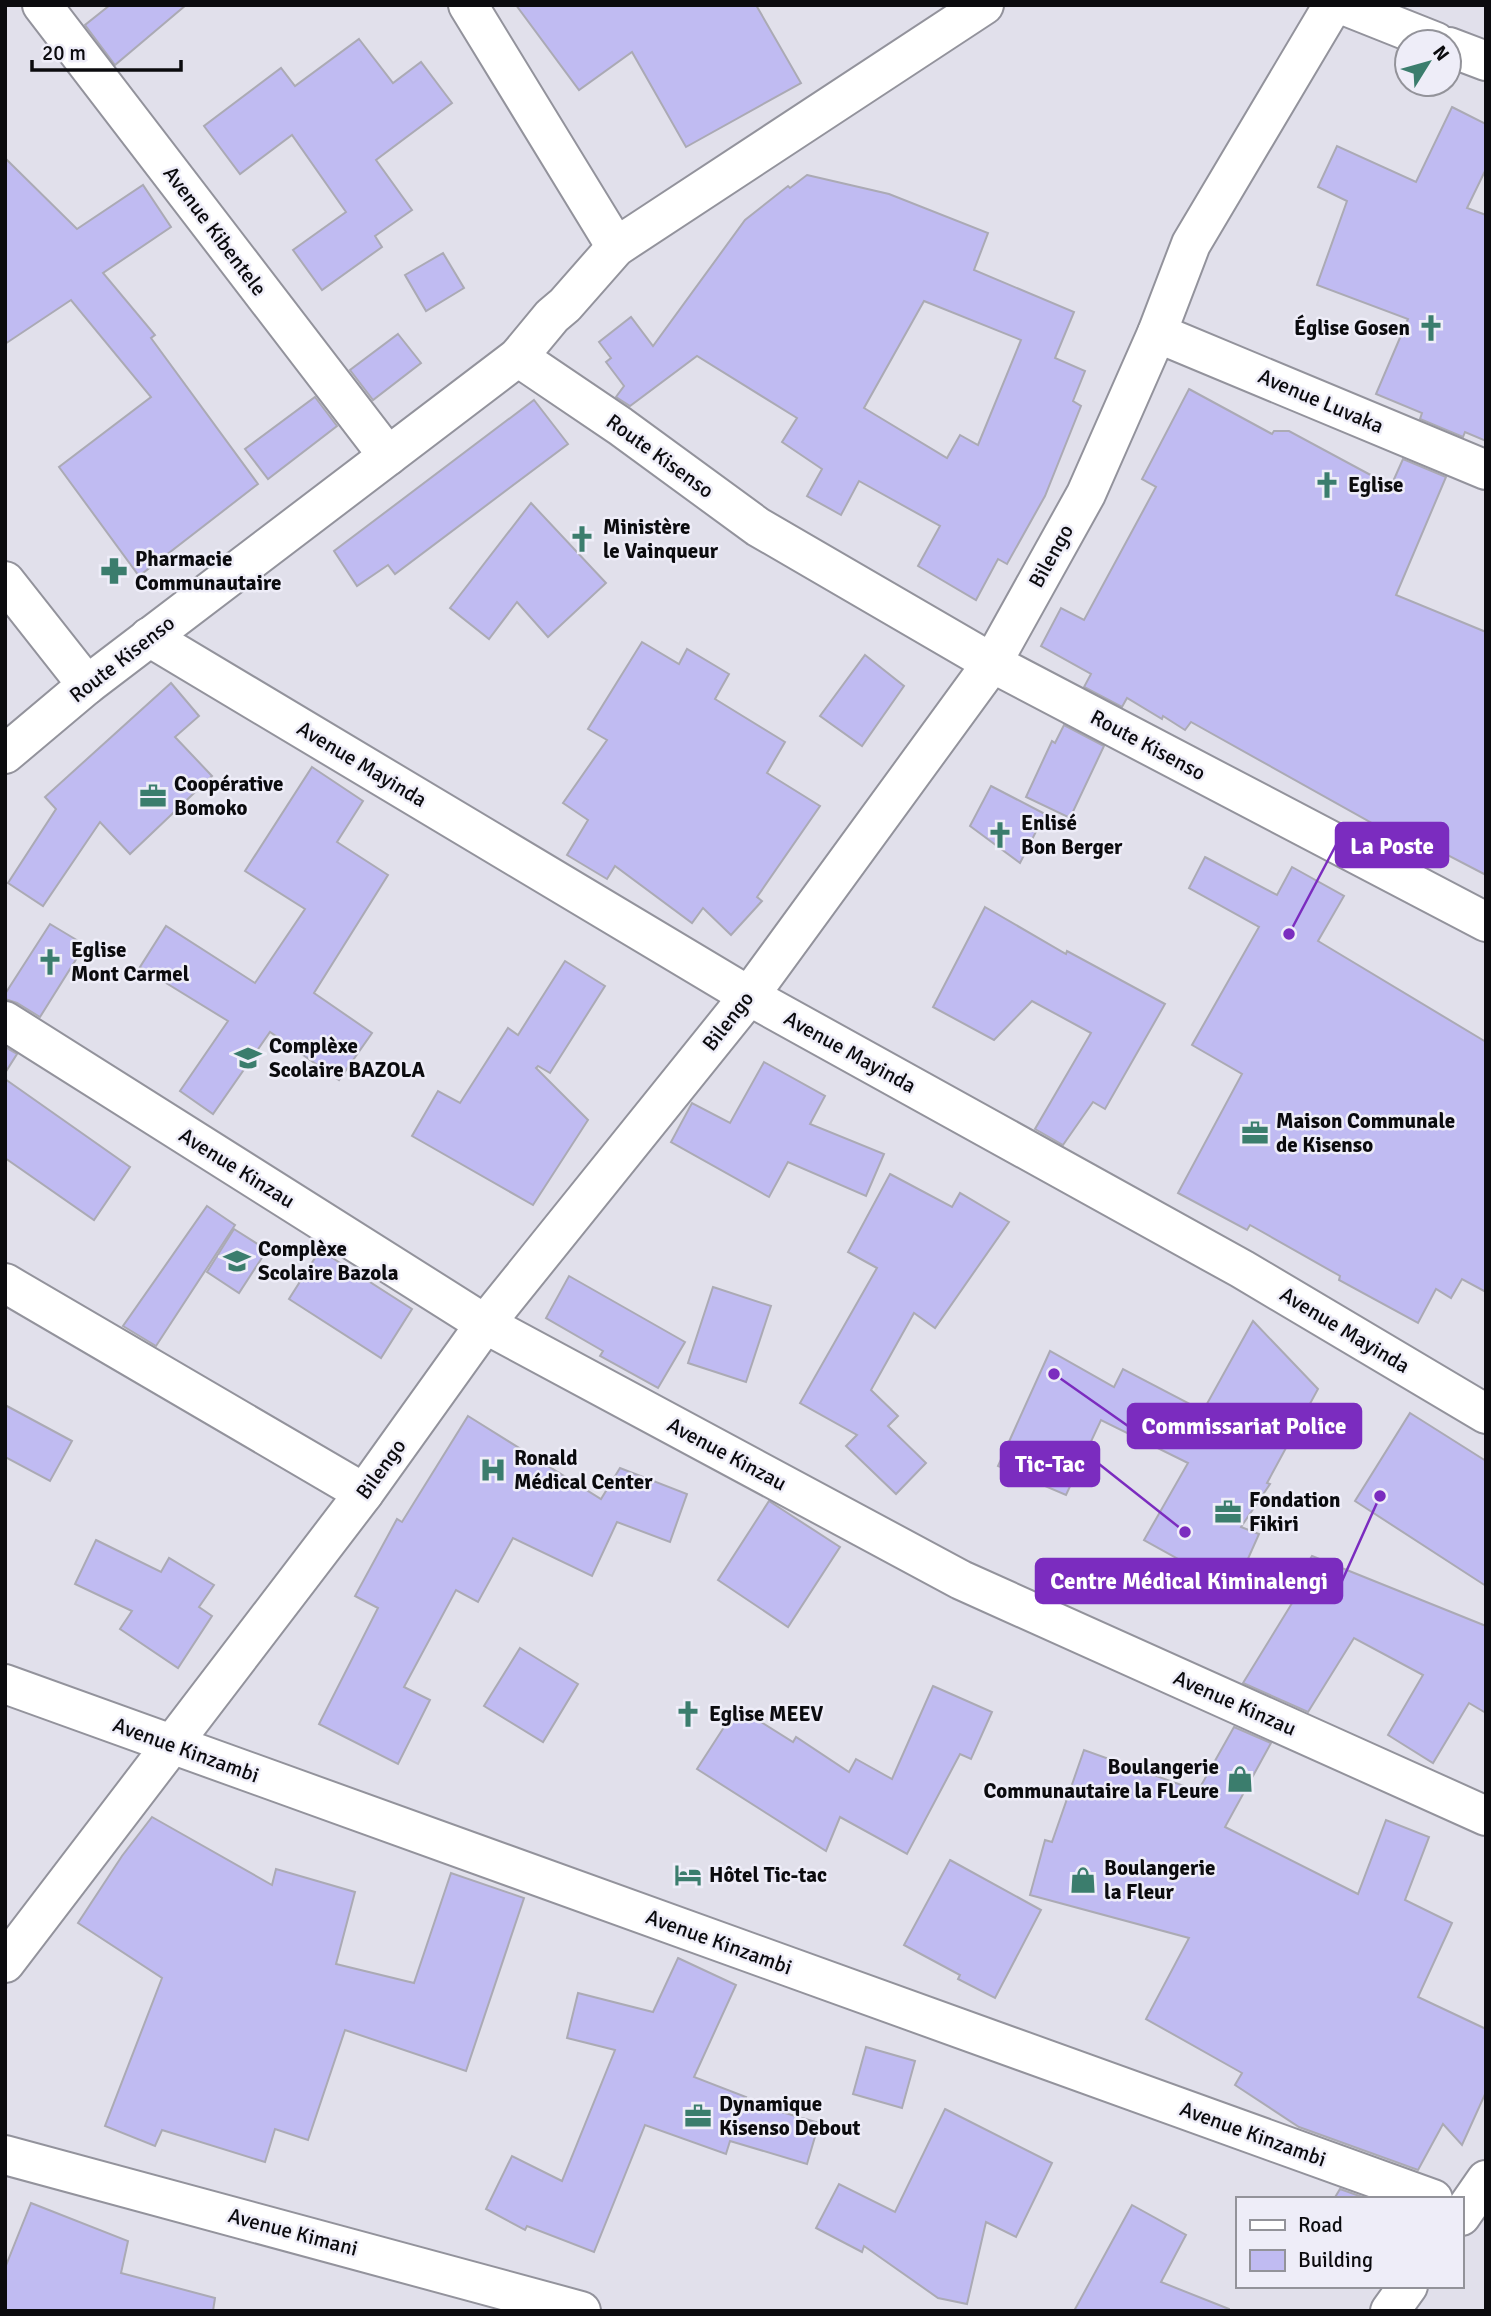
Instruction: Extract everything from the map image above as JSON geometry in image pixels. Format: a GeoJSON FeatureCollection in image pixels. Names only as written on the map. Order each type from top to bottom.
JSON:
{"type":"FeatureCollection","features":[{"type":"Feature","properties":{"kind":"street","name":"Avenue Kibentele"},"geometry":{"type":"LineString","coordinates":[[42,5],[388,456]]}},
{"type":"Feature","properties":{"kind":"street"},"geometry":{"type":"LineString","coordinates":[[468,5],[616,247]]}},
{"type":"Feature","properties":{"kind":"street","name":"Bilengo"},"geometry":{"type":"LineString","coordinates":[[5,1963],[364,1493],[485,1324],[749,996],[992,663],[1086,494],[1157,333],[1191,244],[1333,5]]}},
{"type":"Feature","properties":{"kind":"street"},"geometry":{"type":"LineString","coordinates":[[1343,5],[1401,28]]}},
{"type":"Feature","properties":{"kind":"street"},"geometry":{"type":"LineString","coordinates":[[518,356],[616,247],[975,8]]}},
{"type":"Feature","properties":{"kind":"street"},"geometry":{"type":"LineString","coordinates":[[1463,52],[1486,61]]}},
{"type":"Feature","properties":{"kind":"street","name":"Avenue Luvaka"},"geometry":{"type":"LineString","coordinates":[[1157,333],[1486,470]]}},
{"type":"Feature","properties":{"kind":"street","name":"Route Kisenso"},"geometry":{"type":"LineString","coordinates":[[5,754],[87,685],[518,356],[620,426],[758,527],[992,663],[1486,922]]}},
{"type":"Feature","properties":{"kind":"street"},"geometry":{"type":"LineString","coordinates":[[5,581],[87,685]]}},
{"type":"Feature","properties":{"kind":"street","name":"Avenue Mayinda"},"geometry":{"type":"LineString","coordinates":[[149,637],[749,996],[1242,1269],[1486,1414]]}},
{"type":"Feature","properties":{"kind":"street","name":"Avenue Kinzau"},"geometry":{"type":"LineString","coordinates":[[5,1021],[485,1324],[961,1580],[1486,1816]]}},
{"type":"Feature","properties":{"kind":"street"},"geometry":{"type":"LineString","coordinates":[[5,1283],[364,1493]]}},
{"type":"Feature","properties":{"kind":"street","name":"Avenue Kinzambi"},"geometry":{"type":"LineString","coordinates":[[5,1684],[1442,2197]]}},
{"type":"Feature","properties":{"kind":"street","name":"Avenue Kimani"},"geometry":{"type":"LineString","coordinates":[[5,2155],[581,2311]]}},
{"type":"Feature","properties":{"kind":"street"},"geometry":{"type":"LineString","coordinates":[[1390,2311],[1407,2288]]}},
{"type":"Feature","properties":{"kind":"building"},"geometry":{"type":"Polygon","coordinates":[[[110,5],[186,5],[115,65],[85,25],[110,5]]]}},
{"type":"Feature","properties":{"kind":"building"},"geometry":{"type":"Polygon","coordinates":[[[516,5],[756,5],[801,83],[686,147],[632,52],[579,90],[516,5]]]}},
{"type":"Feature","properties":{"kind":"building"},"geometry":{"type":"Polygon","coordinates":[[[359,39],[393,83],[421,62],[452,103],[376,160],[412,210],[375,236],[382,247],[322,290],[293,250],[346,212],[292,135],[240,174],[204,126],[281,68],[295,86],[359,39]]]}},
{"type":"Feature","properties":{"kind":"building"},"geometry":{"type":"Polygon","coordinates":[[[1452,107],[1486,124],[1486,169],[1467,208],[1486,215],[1486,441],[1465,432],[1463,437],[1420,419],[1422,413],[1376,394],[1408,319],[1317,285],[1347,201],[1318,187],[1337,146],[1416,182],[1452,107]]]}},
{"type":"Feature","properties":{"kind":"building"},"geometry":{"type":"Polygon","coordinates":[[[5,158],[77,229],[143,185],[171,227],[103,273],[155,335],[151,338],[258,484],[139,576],[59,467],[151,397],[71,300],[5,344],[5,158]]]}},
{"type":"Feature","properties":{"kind":"building"},"geometry":{"type":"Polygon","coordinates":[[[807,175],[889,194],[988,233],[974,270],[1074,312],[1055,358],[1085,371],[1073,401],[1081,406],[1045,496],[1007,564],[998,559],[976,600],[918,566],[940,526],[859,481],[841,515],[807,496],[822,469],[782,442],[797,418],[697,356],[630,406],[616,397],[624,386],[606,362],[611,358],[599,342],[631,317],[653,346],[745,220],[788,186],[790,188],[807,175]],[[924,301],[864,408],[947,458],[960,435],[978,445],[1021,340],[924,301]]]}},
{"type":"Feature","properties":{"kind":"building"},"geometry":{"type":"Polygon","coordinates":[[[443,253],[464,288],[426,311],[405,275],[443,253]]]}},
{"type":"Feature","properties":{"kind":"building"},"geometry":{"type":"Polygon","coordinates":[[[398,334],[421,363],[373,400],[350,370],[398,334]]]}},
{"type":"Feature","properties":{"kind":"building"},"geometry":{"type":"Polygon","coordinates":[[[1189,389],[1272,434],[1274,431],[1289,431],[1391,486],[1403,459],[1446,477],[1396,595],[1486,632],[1486,875],[1440,851],[1437,857],[1191,722],[1185,730],[1127,698],[1122,707],[1084,687],[1091,674],[1041,646],[1061,608],[1084,620],[1156,487],[1142,479],[1189,389]]]}},
{"type":"Feature","properties":{"kind":"building"},"geometry":{"type":"Polygon","coordinates":[[[315,397],[337,426],[268,479],[245,449],[315,397]]]}},
{"type":"Feature","properties":{"kind":"building"},"geometry":{"type":"Polygon","coordinates":[[[534,400],[568,444],[395,574],[388,565],[357,586],[334,551],[534,400]]]}},
{"type":"Feature","properties":{"kind":"building"},"geometry":{"type":"Polygon","coordinates":[[[531,503],[606,583],[548,637],[517,602],[489,639],[450,608],[531,503]]]}},
{"type":"Feature","properties":{"kind":"building"},"geometry":{"type":"Polygon","coordinates":[[[642,642],[679,664],[687,649],[729,674],[715,699],[785,742],[767,773],[820,806],[757,897],[762,901],[731,935],[703,908],[692,923],[615,866],[607,879],[567,855],[588,820],[563,803],[607,740],[588,729],[642,642]]]}},
{"type":"Feature","properties":{"kind":"building"},"geometry":{"type":"Polygon","coordinates":[[[865,655],[904,686],[862,746],[820,716],[865,655]]]}},
{"type":"Feature","properties":{"kind":"building"},"geometry":{"type":"Polygon","coordinates":[[[171,683],[199,716],[175,737],[212,776],[130,854],[100,822],[43,906],[8,883],[56,809],[45,797],[171,683]]]}},
{"type":"Feature","properties":{"kind":"building"},"geometry":{"type":"Polygon","coordinates":[[[1064,725],[1104,746],[1070,818],[1026,797],[1052,741],[1055,743],[1064,725]]]}},
{"type":"Feature","properties":{"kind":"building"},"geometry":{"type":"Polygon","coordinates":[[[312,767],[363,801],[337,842],[388,875],[314,993],[372,1033],[339,1080],[270,1032],[213,1114],[180,1091],[228,1021],[140,967],[166,926],[255,983],[305,909],[245,871],[312,767]]]}},
{"type":"Feature","properties":{"kind":"building","name":"Enlisé Bon Berger"},"geometry":{"type":"Polygon","coordinates":[[[991,786],[1045,814],[1020,863],[970,826],[991,786]]]}},
{"type":"Feature","properties":{"kind":"building"},"geometry":{"type":"Polygon","coordinates":[[[1205,857],[1277,895],[1292,867],[1344,896],[1318,941],[1486,1042],[1486,1292],[1462,1279],[1451,1298],[1436,1289],[1418,1323],[1339,1280],[1340,1276],[1250,1225],[1247,1230],[1178,1193],[1242,1074],[1192,1045],[1259,927],[1189,888],[1205,857]]]}},
{"type":"Feature","properties":{"kind":"building"},"geometry":{"type":"Polygon","coordinates":[[[985,907],[1066,954],[1067,951],[1165,1004],[1105,1109],[1093,1102],[1063,1145],[1035,1129],[1091,1033],[1032,1001],[994,1040],[933,1007],[985,907]]]}},
{"type":"Feature","properties":{"kind":"building","name":"Eglise Mont Carmel"},"geometry":{"type":"Polygon","coordinates":[[[50,924],[85,945],[40,1017],[5,999],[5,994],[50,924]]]}},
{"type":"Feature","properties":{"kind":"building"},"geometry":{"type":"Polygon","coordinates":[[[565,961],[605,986],[550,1073],[538,1066],[536,1068],[588,1120],[533,1205],[412,1136],[438,1091],[460,1103],[508,1028],[518,1035],[565,961]]]}},
{"type":"Feature","properties":{"kind":"building"},"geometry":{"type":"Polygon","coordinates":[[[5,1047],[17,1054],[5,1073],[5,1047]]]}},
{"type":"Feature","properties":{"kind":"building"},"geometry":{"type":"Polygon","coordinates":[[[764,1062],[825,1096],[810,1124],[884,1154],[866,1196],[788,1162],[769,1197],[671,1142],[692,1103],[730,1123],[764,1062]]]}},
{"type":"Feature","properties":{"kind":"building"},"geometry":{"type":"Polygon","coordinates":[[[5,1079],[130,1167],[94,1220],[5,1158],[5,1079]]]}},
{"type":"Feature","properties":{"kind":"building"},"geometry":{"type":"Polygon","coordinates":[[[890,1174],[952,1207],[960,1193],[1009,1222],[935,1328],[914,1313],[871,1390],[898,1416],[888,1426],[926,1463],[896,1494],[846,1446],[857,1435],[800,1403],[877,1268],[848,1252],[890,1174]]]}},
{"type":"Feature","properties":{"kind":"building"},"geometry":{"type":"Polygon","coordinates":[[[207,1206],[235,1225],[156,1346],[123,1326],[207,1206]]]}},
{"type":"Feature","properties":{"kind":"building","name":"Complèxe Scolaire Bazola"},"geometry":{"type":"Polygon","coordinates":[[[234,1229],[267,1250],[239,1293],[207,1272],[234,1229]]]}},
{"type":"Feature","properties":{"kind":"building"},"geometry":{"type":"Polygon","coordinates":[[[320,1250],[412,1309],[381,1358],[289,1299],[320,1250]]]}},
{"type":"Feature","properties":{"kind":"building"},"geometry":{"type":"Polygon","coordinates":[[[569,1276],[685,1342],[658,1388],[600,1356],[603,1351],[546,1318],[569,1276]]]}},
{"type":"Feature","properties":{"kind":"building"},"geometry":{"type":"Polygon","coordinates":[[[713,1287],[771,1306],[746,1382],[688,1363],[713,1287]]]}},
{"type":"Feature","properties":{"kind":"building"},"geometry":{"type":"Polygon","coordinates":[[[1253,1321],[1318,1389],[1267,1483],[1270,1484],[1241,1527],[1259,1534],[1239,1579],[1203,1565],[1200,1571],[1144,1540],[1188,1463],[1101,1420],[1066,1495],[998,1466],[1050,1351],[1114,1387],[1123,1369],[1203,1411],[1253,1321]]]}},
{"type":"Feature","properties":{"kind":"building"},"geometry":{"type":"Polygon","coordinates":[[[5,1405],[72,1441],[50,1481],[5,1457],[5,1405]]]}},
{"type":"Feature","properties":{"kind":"building"},"geometry":{"type":"Polygon","coordinates":[[[1410,1413],[1486,1461],[1486,1586],[1355,1501],[1410,1413]]]}},
{"type":"Feature","properties":{"kind":"building"},"geometry":{"type":"Polygon","coordinates":[[[468,1416],[601,1499],[620,1468],[687,1494],[670,1542],[617,1522],[592,1576],[513,1538],[478,1602],[456,1590],[404,1687],[430,1700],[398,1764],[319,1724],[378,1608],[355,1596],[397,1519],[402,1522],[468,1416]]]}},
{"type":"Feature","properties":{"kind":"building"},"geometry":{"type":"Polygon","coordinates":[[[769,1501],[840,1547],[788,1627],[718,1580],[769,1501]]]}},
{"type":"Feature","properties":{"kind":"building"},"geometry":{"type":"Polygon","coordinates":[[[96,1540],[161,1572],[169,1558],[214,1585],[199,1607],[212,1616],[178,1668],[120,1629],[132,1611],[75,1584],[96,1540]]]}},
{"type":"Feature","properties":{"kind":"building"},"geometry":{"type":"Polygon","coordinates":[[[1312,1556],[1486,1626],[1486,1713],[1469,1703],[1433,1763],[1388,1735],[1423,1675],[1354,1638],[1308,1712],[1243,1683],[1294,1600],[1287,1597],[1312,1556]]]}},
{"type":"Feature","properties":{"kind":"building"},"geometry":{"type":"Polygon","coordinates":[[[520,1648],[578,1684],[543,1742],[484,1706],[520,1648]]]}},
{"type":"Feature","properties":{"kind":"building"},"geometry":{"type":"Polygon","coordinates":[[[933,1686],[992,1712],[971,1759],[960,1754],[907,1854],[840,1817],[826,1851],[697,1769],[737,1707],[793,1742],[796,1737],[849,1772],[856,1759],[892,1779],[933,1686]]]}},
{"type":"Feature","properties":{"kind":"building"},"geometry":{"type":"Polygon","coordinates":[[[1234,1727],[1271,1743],[1225,1827],[1358,1894],[1386,1820],[1429,1837],[1405,1900],[1452,1923],[1418,1997],[1486,2029],[1486,2092],[1462,2145],[1443,2124],[1418,2170],[1299,2127],[1235,2085],[1242,2073],[1146,2019],[1189,1938],[1030,1895],[1045,1840],[1052,1842],[1084,1750],[1198,1791],[1234,1727]]]}},
{"type":"Feature","properties":{"kind":"building"},"geometry":{"type":"Polygon","coordinates":[[[152,1817],[272,1885],[276,1869],[355,1892],[336,1964],[414,1983],[451,1873],[524,1898],[466,2071],[345,2030],[308,2140],[275,2129],[265,2162],[162,2130],[155,2146],[105,2126],[162,1978],[78,1923],[122,1856],[152,1817]]]}},
{"type":"Feature","properties":{"kind":"building"},"geometry":{"type":"Polygon","coordinates":[[[950,1860],[1041,1910],[995,1998],[958,1979],[960,1975],[904,1945],[950,1860]]]}},
{"type":"Feature","properties":{"kind":"building"},"geometry":{"type":"Polygon","coordinates":[[[678,1958],[736,1985],[694,2077],[746,2097],[744,2101],[819,2123],[807,2164],[730,2141],[726,2154],[645,2125],[594,2252],[527,2226],[525,2230],[486,2209],[512,2156],[562,2181],[615,2050],[567,2038],[578,1993],[653,2012],[678,1958]]]}},
{"type":"Feature","properties":{"kind":"building"},"geometry":{"type":"Polygon","coordinates":[[[866,2047],[915,2061],[902,2108],[853,2094],[866,2047]]]}},
{"type":"Feature","properties":{"kind":"building"},"geometry":{"type":"Polygon","coordinates":[[[945,2109],[1052,2163],[1016,2237],[986,2222],[967,2304],[938,2298],[864,2246],[862,2252],[816,2228],[839,2184],[895,2212],[945,2109]]]}},
{"type":"Feature","properties":{"kind":"building"},"geometry":{"type":"Polygon","coordinates":[[[1340,2189],[1362,2197],[1335,2197],[1340,2189]]]}},
{"type":"Feature","properties":{"kind":"building"},"geometry":{"type":"Polygon","coordinates":[[[31,2203],[128,2241],[121,2273],[215,2298],[213,2311],[5,2311],[5,2268],[31,2203]]]}},
{"type":"Feature","properties":{"kind":"building"},"geometry":{"type":"Polygon","coordinates":[[[1132,2205],[1186,2235],[1161,2282],[1229,2311],[1074,2311],[1132,2205]]]}},
{"type":"Feature","properties":{"kind":"place","name":"Église Gosen"},"geometry":{"type":"Point","coordinates":[1431,328]}},
{"type":"Feature","properties":{"kind":"place","name":"Eglise"},"geometry":{"type":"Point","coordinates":[1327,485]}},
{"type":"Feature","properties":{"kind":"place","name":"Ministère le Vainqueur"},"geometry":{"type":"Point","coordinates":[582,539]}},
{"type":"Feature","properties":{"kind":"place","name":"Pharmacie Communautaire"},"geometry":{"type":"Point","coordinates":[114,571]}},
{"type":"Feature","properties":{"kind":"place","name":"Coopérative Bomoko"},"geometry":{"type":"Point","coordinates":[153,796]}},
{"type":"Feature","properties":{"kind":"place","name":"Enlisé Bon Berger"},"geometry":{"type":"Point","coordinates":[1000,835]}},
{"type":"Feature","properties":{"kind":"place","name":"La Poste"},"geometry":{"type":"Point","coordinates":[1289,934]}},
{"type":"Feature","properties":{"kind":"place","name":"Eglise Mont Carmel"},"geometry":{"type":"Point","coordinates":[50,962]}},
{"type":"Feature","properties":{"kind":"place","name":"Complèxe Scolaire BAZOLA"},"geometry":{"type":"Point","coordinates":[248,1058]}},
{"type":"Feature","properties":{"kind":"place","name":"Maison Communale de Kisenso"},"geometry":{"type":"Point","coordinates":[1255,1133]}},
{"type":"Feature","properties":{"kind":"place","name":"Complèxe Scolaire Bazola"},"geometry":{"type":"Point","coordinates":[237,1261]}},
{"type":"Feature","properties":{"kind":"place","name":"Commissariat Police"},"geometry":{"type":"Point","coordinates":[1054,1374]}},
{"type":"Feature","properties":{"kind":"place","name":"Ronald Médical Center"},"geometry":{"type":"Point","coordinates":[493,1470]}},
{"type":"Feature","properties":{"kind":"place","name":"Centre Médical Kiminalengi"},"geometry":{"type":"Point","coordinates":[1380,1496]}},
{"type":"Feature","properties":{"kind":"place","name":"Fondation Fikiri"},"geometry":{"type":"Point","coordinates":[1228,1512]}},
{"type":"Feature","properties":{"kind":"place","name":"Tic-Tac"},"geometry":{"type":"Point","coordinates":[1185,1532]}},
{"type":"Feature","properties":{"kind":"place","name":"Eglise MEEV"},"geometry":{"type":"Point","coordinates":[688,1714]}},
{"type":"Feature","properties":{"kind":"place","name":"Boulangerie Communautaire la FLeure"},"geometry":{"type":"Point","coordinates":[1240,1779]}},
{"type":"Feature","properties":{"kind":"place","name":"Hôtel Tic-tac"},"geometry":{"type":"Point","coordinates":[688,1875]}},
{"type":"Feature","properties":{"kind":"place","name":"Boulangerie la Fleur"},"geometry":{"type":"Point","coordinates":[1083,1880]}},
{"type":"Feature","properties":{"kind":"place","name":"Dynamique Kisenso Debout"},"geometry":{"type":"Point","coordinates":[698,2116]}}]}
